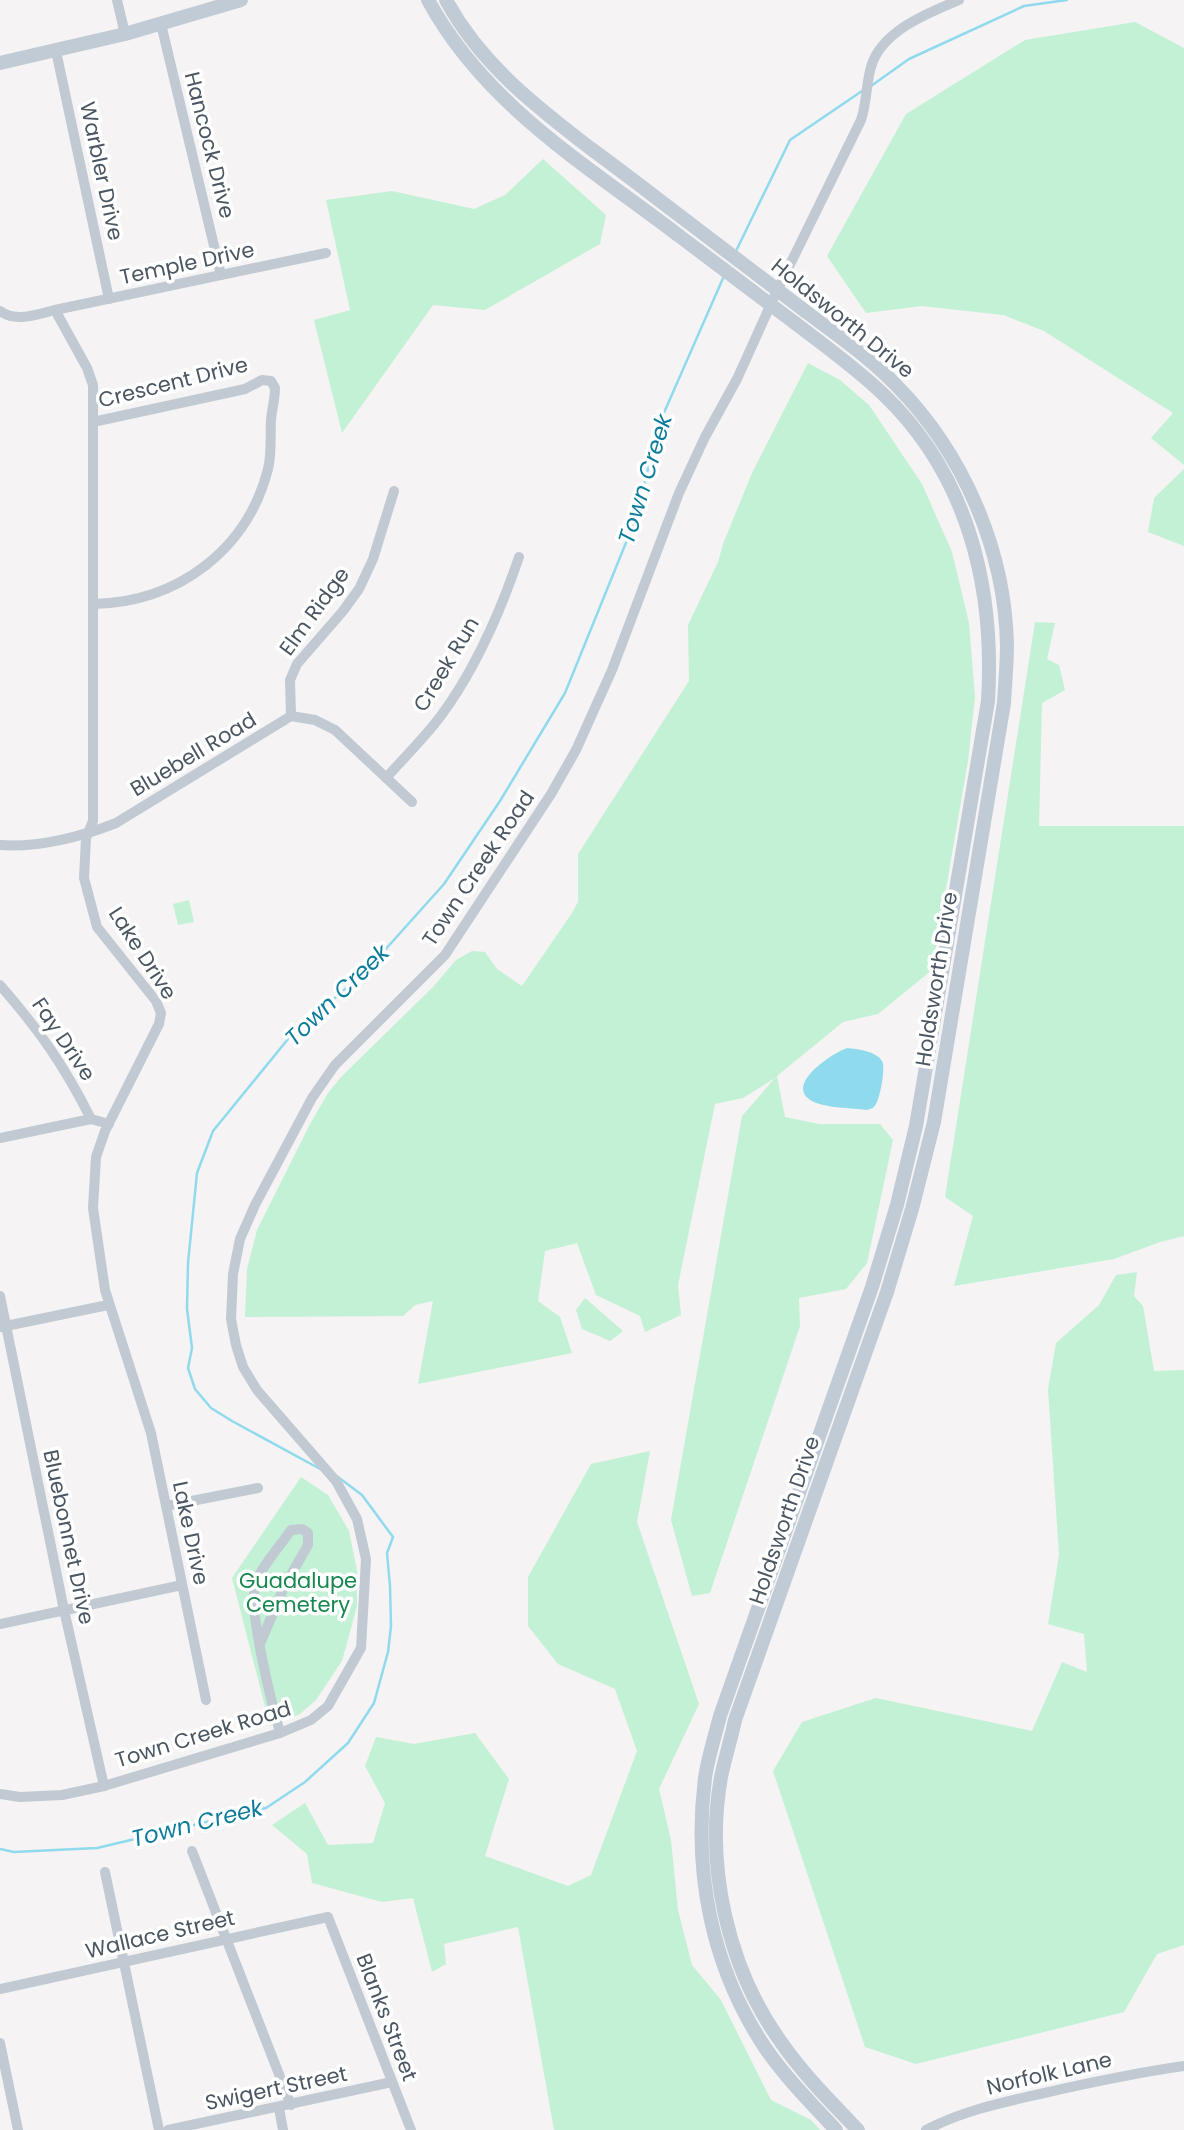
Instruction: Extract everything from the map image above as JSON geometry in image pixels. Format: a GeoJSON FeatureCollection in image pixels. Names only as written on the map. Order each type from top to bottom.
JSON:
{"type":"FeatureCollection","features":[{"type":"Feature","properties":{"kind":"main road"},"geometry":{"type":"LineString","coordinates":[[0,62],[125,34],[241,0]]}},
{"type":"Feature","properties":{"kind":"main road","name":"Holdsworth Drive"},"geometry":{"type":"LineString","coordinates":[[428,0],[454,43],[496,93],[528,121],[860,373],[907,421],[929,450],[948,483],[966,520],[980,566],[991,657],[988,701],[916,1126],[897,1205],[872,1287],[720,1716],[705,1775],[701,1825],[703,1880],[715,1940],[738,2001],[766,2050],[836,2130]]}},
{"type":"Feature","properties":{"kind":"main road","name":"Holdsworth Drive"},"geometry":{"type":"LineString","coordinates":[[446,0],[484,56],[538,108],[870,360],[920,411],[962,475],[981,514],[995,562],[1007,644],[1004,703],[934,1122],[887,1292],[736,1720],[721,1778],[717,1826],[719,1878],[730,1935],[752,1994],[780,2041],[816,2086],[858,2130]]}},
{"type":"Feature","properties":{"kind":"main road"},"geometry":{"type":"LineString","coordinates":[[931,1036],[947,1038]]}},
{"type":"Feature","properties":{"kind":"main road"},"geometry":{"type":"LineString","coordinates":[[783,1539],[797,1545]]}},
{"type":"Feature","properties":{"kind":"street"},"geometry":{"type":"LineString","coordinates":[[117,0],[125,34]]}},
{"type":"Feature","properties":{"kind":"street","name":"Town Creek Road"},"geometry":{"type":"LineString","coordinates":[[0,1794],[20,1797],[62,1795],[104,1786],[280,1733],[311,1720],[327,1706],[360,1647],[366,1559],[357,1519],[336,1481],[257,1390],[243,1367],[236,1345],[231,1318],[233,1274],[240,1239],[255,1205],[312,1098],[335,1065],[446,955],[551,794],[576,750],[612,670],[683,483],[737,379],[861,120],[871,66],[878,50],[908,25],[959,0]]}},
{"type":"Feature","properties":{"kind":"street","name":"Hancock Drive"},"geometry":{"type":"LineString","coordinates":[[161,24],[221,275]]}},
{"type":"Feature","properties":{"kind":"street","name":"Warbler Drive"},"geometry":{"type":"LineString","coordinates":[[57,51],[109,299]]}},
{"type":"Feature","properties":{"kind":"street"},"geometry":{"type":"LineString","coordinates":[[528,121],[538,108]]}},
{"type":"Feature","properties":{"kind":"street","name":"Temple Drive"},"geometry":{"type":"LineString","coordinates":[[55,310],[326,253]]}},
{"type":"Feature","properties":{"kind":"street"},"geometry":{"type":"LineString","coordinates":[[0,311],[6,316],[17,317],[55,310]]}},
{"type":"Feature","properties":{"kind":"street","name":"Lake Drive"},"geometry":{"type":"LineString","coordinates":[[55,310],[92,379],[93,821],[86,838],[85,886],[97,926],[156,1001],[161,1013],[159,1024],[109,1124],[96,1157],[93,1208],[108,1304],[151,1433],[206,1700]]}},
{"type":"Feature","properties":{"kind":"street","name":"Crescent Drive"},"geometry":{"type":"LineString","coordinates":[[93,422],[245,389],[265,380],[271,381],[275,388],[267,470],[239,532],[208,564],[169,589],[94,604]]}},
{"type":"Feature","properties":{"kind":"street","name":"Elm Ridge"},"geometry":{"type":"LineString","coordinates":[[291,716],[290,680],[297,664],[337,619],[359,589],[373,559],[394,491]]}},
{"type":"Feature","properties":{"kind":"street","name":"Creek Run"},"geometry":{"type":"LineString","coordinates":[[386,778],[438,720],[476,659],[508,589],[519,557]]}},
{"type":"Feature","properties":{"kind":"street"},"geometry":{"type":"LineString","coordinates":[[291,716],[315,720],[335,730],[412,802]]}},
{"type":"Feature","properties":{"kind":"street","name":"Bluebell Road"},"geometry":{"type":"LineString","coordinates":[[0,845],[34,844],[116,823],[291,716]]}},
{"type":"Feature","properties":{"kind":"street","name":"Fay Drive"},"geometry":{"type":"LineString","coordinates":[[0,985],[35,1025],[64,1067],[91,1119]]}},
{"type":"Feature","properties":{"kind":"street"},"geometry":{"type":"LineString","coordinates":[[0,1138],[91,1119],[109,1124]]}},
{"type":"Feature","properties":{"kind":"street","name":"Bluebonnet Drive"},"geometry":{"type":"LineString","coordinates":[[0,1296],[3,1327],[104,1786]]}},
{"type":"Feature","properties":{"kind":"street"},"geometry":{"type":"LineString","coordinates":[[3,1327],[108,1304]]}},
{"type":"Feature","properties":{"kind":"street"},"geometry":{"type":"LineString","coordinates":[[166,1506],[258,1488]]}},
{"type":"Feature","properties":{"kind":"street"},"geometry":{"type":"LineString","coordinates":[[260,1644],[280,1595],[307,1545],[308,1533],[302,1529],[291,1530],[255,1586],[252,1604],[260,1644],[280,1733]]}},
{"type":"Feature","properties":{"kind":"street"},"geometry":{"type":"LineString","coordinates":[[0,1624],[182,1585]]}},
{"type":"Feature","properties":{"kind":"street"},"geometry":{"type":"LineString","coordinates":[[192,1851],[291,2105]]}},
{"type":"Feature","properties":{"kind":"street"},"geometry":{"type":"LineString","coordinates":[[105,1872],[159,2130]]}},
{"type":"Feature","properties":{"kind":"street","name":"Wallace Street"},"geometry":{"type":"LineString","coordinates":[[0,1989],[328,1917]]}},
{"type":"Feature","properties":{"kind":"street","name":"Blanks Street"},"geometry":{"type":"LineString","coordinates":[[328,1917],[411,2130]]}},
{"type":"Feature","properties":{"kind":"street"},"geometry":{"type":"LineString","coordinates":[[0,2043],[18,2130]]}},
{"type":"Feature","properties":{"kind":"street","name":"Norfolk Lane"},"geometry":{"type":"LineString","coordinates":[[926,2130],[949,2118],[987,2106],[1114,2077],[1184,2066]]}},
{"type":"Feature","properties":{"kind":"street","name":"Swigert Street"},"geometry":{"type":"LineString","coordinates":[[168,2130],[193,2128],[391,2082]]}},
{"type":"Feature","properties":{"kind":"street"},"geometry":{"type":"LineString","coordinates":[[279,2108],[283,2130]]}},
{"type":"Feature","properties":{"kind":"green space"},"geometry":{"type":"Polygon","coordinates":[[[1135,22],[1184,48],[1184,465],[1151,438],[1173,413],[1044,331],[1003,315],[922,306],[866,313],[827,256],[906,114],[1025,40],[1135,22]]]}},
{"type":"Feature","properties":{"kind":"green space"},"geometry":{"type":"Polygon","coordinates":[[[543,159],[606,215],[600,244],[485,310],[433,305],[342,433],[314,320],[350,310],[326,200],[392,191],[474,209],[505,195],[543,159]]]}},
{"type":"Feature","properties":{"kind":"green space"},"geometry":{"type":"Polygon","coordinates":[[[808,363],[840,380],[869,405],[922,484],[952,552],[969,623],[975,697],[968,761],[932,970],[878,1014],[843,1022],[777,1076],[785,1117],[819,1124],[880,1124],[893,1140],[867,1263],[846,1289],[799,1298],[800,1326],[710,1593],[692,1596],[671,1520],[742,1116],[775,1078],[743,1098],[715,1104],[678,1285],[681,1315],[645,1332],[640,1316],[596,1295],[577,1243],[545,1251],[538,1301],[560,1317],[572,1353],[418,1384],[433,1301],[415,1305],[403,1316],[245,1317],[247,1269],[257,1230],[310,1124],[341,1077],[433,987],[456,960],[472,951],[485,952],[497,969],[522,986],[572,913],[578,902],[578,854],[689,681],[688,625],[718,562],[752,473],[808,363]]]}},
{"type":"Feature","properties":{"kind":"green space"},"geometry":{"type":"Polygon","coordinates":[[[1184,469],[1184,546],[1148,532],[1154,498],[1184,469]]]}},
{"type":"Feature","properties":{"kind":"green space"},"geometry":{"type":"Polygon","coordinates":[[[1035,622],[1055,623],[1047,659],[1059,665],[1065,690],[1042,703],[1039,826],[1184,826],[1184,1236],[1114,1259],[954,1286],[973,1216],[945,1197],[1035,622]]]}},
{"type":"Feature","properties":{"kind":"green space"},"geometry":{"type":"Polygon","coordinates":[[[189,900],[194,922],[178,925],[173,904],[189,900]]]}},
{"type":"Feature","properties":{"kind":"green space"},"geometry":{"type":"Polygon","coordinates":[[[1137,1272],[1134,1296],[1143,1306],[1154,1371],[1184,1370],[1184,1945],[1157,1954],[1124,2012],[916,2064],[865,2047],[773,1771],[802,1722],[876,1698],[1032,1731],[1062,1662],[1087,1672],[1084,1634],[1048,1624],[1059,1555],[1048,1389],[1056,1343],[1099,1305],[1116,1275],[1137,1272]]]}},
{"type":"Feature","properties":{"kind":"green space"},"geometry":{"type":"Polygon","coordinates":[[[585,1298],[623,1331],[610,1341],[582,1329],[576,1310],[585,1298]]]}},
{"type":"Feature","properties":{"kind":"green space"},"geometry":{"type":"Polygon","coordinates":[[[650,1451],[637,1522],[699,1704],[659,1789],[671,1840],[678,1910],[692,1965],[721,2000],[771,2100],[811,2120],[820,2130],[554,2130],[518,1927],[444,1944],[446,1964],[432,1972],[413,1898],[382,1902],[312,1883],[307,1854],[272,1825],[305,1803],[328,1845],[373,1843],[385,1803],[365,1766],[376,1737],[414,1744],[475,1733],[509,1779],[485,1856],[568,1886],[591,1875],[637,1751],[615,1689],[558,1664],[528,1626],[528,1577],[591,1464],[650,1451]]]}},
{"type":"Feature","properties":{"kind":"green space","name":"Guadalupe Cemetery"},"geometry":{"type":"Polygon","coordinates":[[[301,1477],[328,1495],[349,1531],[357,1570],[357,1606],[342,1661],[316,1700],[300,1714],[270,1726],[232,1578],[301,1477]]]}},
{"type":"Feature","properties":{"kind":"water"},"geometry":{"type":"Polygon","coordinates":[[[847,1048],[871,1053],[882,1061],[881,1089],[876,1104],[871,1109],[824,1105],[812,1101],[805,1094],[803,1087],[813,1071],[847,1048]]]}},
{"type":"Feature","properties":{"kind":"waterway","name":"Town Creek"},"geometry":{"type":"LineString","coordinates":[[871,86],[909,59],[1024,6],[1067,0]]}},
{"type":"Feature","properties":{"kind":"waterway","name":"Town Creek"},"geometry":{"type":"LineString","coordinates":[[736,251],[790,140],[862,91]]}},
{"type":"Feature","properties":{"kind":"waterway","name":"Town Creek"},"geometry":{"type":"LineString","coordinates":[[322,1470],[211,1408],[195,1389],[188,1368],[192,1348],[187,1309],[188,1263],[197,1173],[213,1131],[288,1039],[367,970],[444,884],[500,801],[565,693],[636,518],[659,424],[724,276]]}},
{"type":"Feature","properties":{"kind":"waterway","name":"Town Creek"},"geometry":{"type":"LineString","coordinates":[[0,1849],[14,1852],[97,1848],[266,1808],[305,1782],[348,1743],[374,1703],[388,1652],[391,1626],[387,1553],[393,1537],[362,1495],[338,1477]]}}]}
